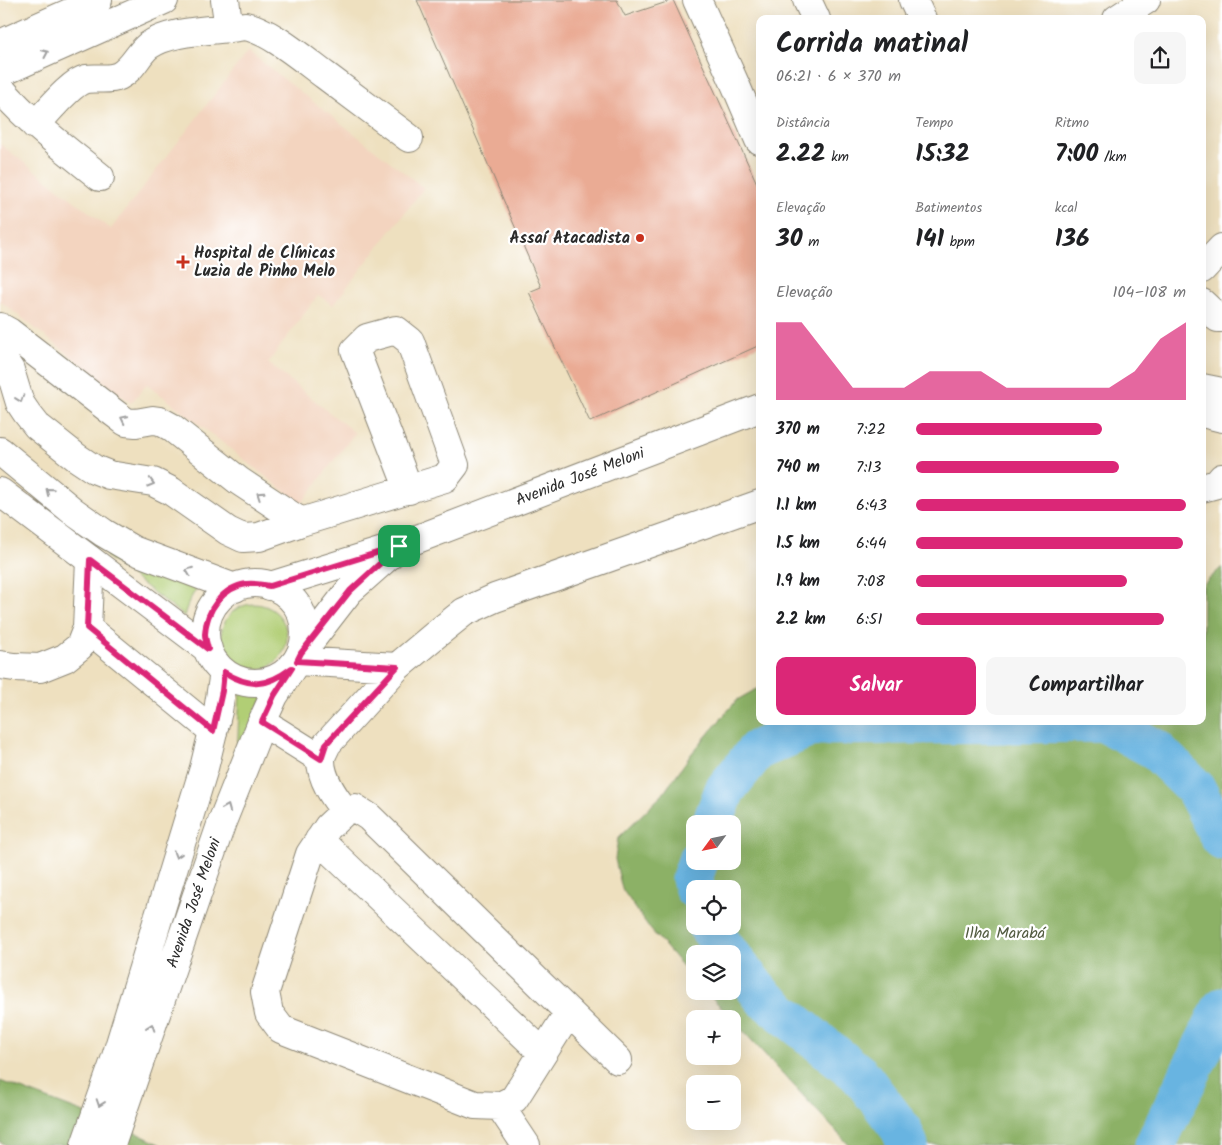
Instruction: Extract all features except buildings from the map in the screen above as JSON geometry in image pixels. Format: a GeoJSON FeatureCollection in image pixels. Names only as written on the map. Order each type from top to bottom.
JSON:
{"type":"FeatureCollection","features":[{"type":"Feature","properties":{"kind":"main road"},"geometry":{"type":"LineString","coordinates":[[0,44],[98,0]]}},
{"type":"Feature","properties":{"kind":"main road"},"geometry":{"type":"LineString","coordinates":[[0,73],[164,0]]}},
{"type":"Feature","properties":{"kind":"main road"},"geometry":{"type":"LineString","coordinates":[[225,0],[229,29]]}},
{"type":"Feature","properties":{"kind":"main road"},"geometry":{"type":"LineString","coordinates":[[697,0],[756,133]]}},
{"type":"Feature","properties":{"kind":"main road"},"geometry":{"type":"LineString","coordinates":[[807,0],[814,15]]}},
{"type":"Feature","properties":{"kind":"main road"},"geometry":{"type":"LineString","coordinates":[[1123,15],[1146,0]]}},
{"type":"Feature","properties":{"kind":"main road"},"geometry":{"type":"LineString","coordinates":[[35,125],[79,81],[114,78],[122,74],[130,68],[148,46],[161,38],[176,34],[245,26],[263,32],[293,51],[409,138]]}},
{"type":"Feature","properties":{"kind":"main road"},"geometry":{"type":"LineString","coordinates":[[0,88],[35,125],[100,176]]}},
{"type":"Feature","properties":{"kind":"main road"},"geometry":{"type":"LineString","coordinates":[[1206,265],[1222,248]]}},
{"type":"Feature","properties":{"kind":"main road"},"geometry":{"type":"LineString","coordinates":[[0,328],[9,332],[126,422],[136,423],[153,420],[160,421],[171,427],[239,481],[301,522]]}},
{"type":"Feature","properties":{"kind":"main road"},"geometry":{"type":"LineString","coordinates":[[0,355],[10,370],[20,403],[26,412],[37,426],[76,457],[94,469],[109,475],[153,482],[171,491],[228,531],[243,538],[259,538],[301,522],[409,490],[445,478],[455,465],[410,341],[396,330],[367,338],[355,350],[409,490]]}},
{"type":"Feature","properties":{"kind":"main road"},"geometry":{"type":"LineString","coordinates":[[1212,392],[1222,418]]}},
{"type":"Feature","properties":{"kind":"main road","name":"Avenida José Meloni"},"geometry":{"type":"LineString","coordinates":[[270,586],[399,546],[756,410]]}},
{"type":"Feature","properties":{"kind":"main road"},"geometry":{"type":"LineString","coordinates":[[0,451],[74,512],[133,550],[235,588]]}},
{"type":"Feature","properties":{"kind":"main road"},"geometry":{"type":"LineString","coordinates":[[1206,487],[1216,484],[1222,478]]}},
{"type":"Feature","properties":{"kind":"main road"},"geometry":{"type":"LineString","coordinates":[[0,492],[208,649]]}},
{"type":"Feature","properties":{"kind":"main road"},"geometry":{"type":"LineString","coordinates":[[345,811],[332,795],[324,777],[321,759],[326,744],[397,667],[464,612],[495,598],[756,505]]}},
{"type":"Feature","properties":{"kind":"main road","name":"Avenida José Meloni"},"geometry":{"type":"LineString","coordinates":[[85,1145],[125,1067],[274,696],[296,661],[350,591],[399,546]]}},
{"type":"Feature","properties":{"kind":"main road"},"geometry":{"type":"LineString","coordinates":[[0,665],[40,668],[65,658],[80,646],[87,628],[90,560]]}},
{"type":"Feature","properties":{"kind":"main road"},"geometry":{"type":"LineString","coordinates":[[246,584],[270,586],[285,594],[296,606],[303,621],[305,637],[296,661],[280,677],[266,682],[251,683],[236,680],[214,662],[208,649],[205,635],[207,620],[213,607],[222,596],[235,588],[246,584]]}},
{"type":"Feature","properties":{"kind":"main road"},"geometry":{"type":"LineString","coordinates":[[87,628],[213,731]]}},
{"type":"Feature","properties":{"kind":"main road"},"geometry":{"type":"LineString","coordinates":[[296,661],[397,667]]}},
{"type":"Feature","properties":{"kind":"main road","name":"Avenida José Meloni"},"geometry":{"type":"LineString","coordinates":[[111,1145],[125,1067],[204,768],[222,691],[224,672]]}},
{"type":"Feature","properties":{"kind":"main road"},"geometry":{"type":"LineString","coordinates":[[262,722],[321,759]]}},
{"type":"Feature","properties":{"kind":"main road"},"geometry":{"type":"LineString","coordinates":[[569,1012],[514,1099],[500,1106],[475,1105],[281,1029],[268,1013],[265,992],[310,854],[328,827],[345,811],[354,808],[369,817],[569,1012],[618,1060]]}},
{"type":"Feature","properties":{"kind":"main road"},"geometry":{"type":"LineString","coordinates":[[319,840],[543,1053]]}},
{"type":"Feature","properties":{"kind":"main road"},"geometry":{"type":"LineString","coordinates":[[500,1106],[526,1145]]}},
{"type":"Feature","properties":{"kind":"shaded area","name":"Hospital de Clínicas Luzia de Pinho Melo"},"geometry":{"type":"Polygon","coordinates":[[[248,51],[424,188],[333,305],[318,295],[268,363],[355,433],[301,504],[147,384],[131,403],[0,301],[0,144],[111,229],[248,51]]]}},
{"type":"Feature","properties":{"kind":"green space"},"geometry":{"type":"Polygon","coordinates":[[[109,550],[203,581],[191,597],[184,616],[107,557],[106,554],[109,550]]]}},
{"type":"Feature","properties":{"kind":"green space","name":"Ilha Marabá"},"geometry":{"type":"Polygon","coordinates":[[[1222,567],[1222,1145],[849,1145],[741,1029],[741,1010],[724,1010],[714,1000],[741,1000],[741,945],[686,945],[686,970],[651,930],[622,889],[615,859],[618,838],[663,794],[692,753],[737,700],[756,689],[756,725],[1206,725],[1206,582],[1222,567]]]}},
{"type":"Feature","properties":{"kind":"green space"},"geometry":{"type":"Polygon","coordinates":[[[254,604],[267,607],[277,614],[284,624],[287,637],[284,650],[277,660],[267,667],[254,670],[241,667],[231,660],[224,650],[221,637],[224,624],[231,614],[241,607],[254,604]]]}},
{"type":"Feature","properties":{"kind":"green space"},"geometry":{"type":"Polygon","coordinates":[[[240,688],[257,693],[263,697],[237,757],[240,688]]]}},
{"type":"Feature","properties":{"kind":"green space"},"geometry":{"type":"Polygon","coordinates":[[[0,1081],[132,1131],[161,1145],[6,1145],[0,1142],[0,1081]]]}},
{"type":"Feature","properties":{"kind":"waterway"},"geometry":{"type":"LineString","coordinates":[[715,815],[725,790],[757,750],[815,725]]}},
{"type":"Feature","properties":{"kind":"waterway"},"geometry":{"type":"LineString","coordinates":[[1110,725],[1155,749],[1195,788],[1222,840]]}},
{"type":"Feature","properties":{"kind":"waterway"},"geometry":{"type":"LineString","coordinates":[[693,880],[695,870]]}},
{"type":"Feature","properties":{"kind":"waterway"},"geometry":{"type":"LineString","coordinates":[[715,935],[722,945]]}},
{"type":"Feature","properties":{"kind":"waterway"},"geometry":{"type":"LineString","coordinates":[[741,969],[764,998],[860,1075],[901,1129],[908,1145]]}},
{"type":"Feature","properties":{"kind":"waterway"},"geometry":{"type":"LineString","coordinates":[[1155,1145],[1222,1008]]}},
{"type":"Feature","properties":{"kind":"place","name":"Assaí Atacadista"},"geometry":{"type":"Point","coordinates":[640,238]}},
{"type":"Feature","properties":{"kind":"place","name":"Hospital de Clínicas Luzia de Pinho Melo"},"geometry":{"type":"Point","coordinates":[183,262]}},
{"type":"Feature","properties":{"kind":"route"},"geometry":{"type":"LineString","coordinates":[[399,546],[350,591],[301,653],[297,661],[397,667],[326,744],[321,759],[262,722],[274,696],[292,668],[280,677],[266,682],[251,683],[236,680],[224,672],[222,691],[213,731],[87,628],[90,560],[208,649],[205,635],[207,620],[213,607],[222,596],[235,588],[246,584],[270,586],[399,546]]}}]}
